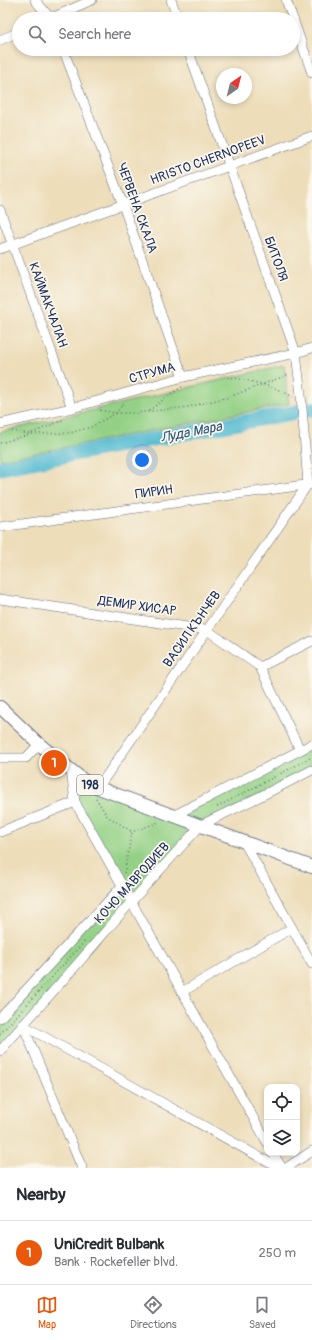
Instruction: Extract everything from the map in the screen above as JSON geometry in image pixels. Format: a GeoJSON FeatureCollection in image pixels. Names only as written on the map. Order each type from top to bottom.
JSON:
{"type":"FeatureCollection","features":[{"type":"Feature","properties":{"kind":"main road","name":"198"},"geometry":{"type":"LineString","coordinates":[[0,708],[39,744],[93,786],[312,867]]}},
{"type":"Feature","properties":{"kind":"street"},"geometry":{"type":"LineString","coordinates":[[35,0],[44,12]]}},
{"type":"Feature","properties":{"kind":"street"},"geometry":{"type":"LineString","coordinates":[[65,12],[92,0]]}},
{"type":"Feature","properties":{"kind":"street"},"geometry":{"type":"LineString","coordinates":[[171,0],[175,12]]}},
{"type":"Feature","properties":{"kind":"street"},"geometry":{"type":"LineString","coordinates":[[286,0],[290,12]]}},
{"type":"Feature","properties":{"kind":"street"},"geometry":{"type":"LineString","coordinates":[[0,40],[12,35]]}},
{"type":"Feature","properties":{"kind":"street"},"geometry":{"type":"LineString","coordinates":[[300,39],[312,73]]}},
{"type":"Feature","properties":{"kind":"street","name":"ЧЕРВЕНА СКАЛА"},"geometry":{"type":"LineString","coordinates":[[66,56],[123,205],[183,382]]}},
{"type":"Feature","properties":{"kind":"street","name":"БИТОЛЯ"},"geometry":{"type":"LineString","coordinates":[[191,56],[296,353],[310,484]]}},
{"type":"Feature","properties":{"kind":"street","name":"HRISTO CHERNOPEEV"},"geometry":{"type":"LineString","coordinates":[[0,249],[312,136]]}},
{"type":"Feature","properties":{"kind":"street","name":"КАЙМАКЧАЛАН"},"geometry":{"type":"LineString","coordinates":[[0,210],[72,408]]}},
{"type":"Feature","properties":{"kind":"street","name":"СТРУМА"},"geometry":{"type":"LineString","coordinates":[[4,427],[133,391],[183,382],[312,348]]}},
{"type":"Feature","properties":{"kind":"street","name":"ПИРИН"},"geometry":{"type":"LineString","coordinates":[[0,527],[310,484]]}},
{"type":"Feature","properties":{"kind":"street","name":"ВАСИЛ КЪНЧЕВ"},"geometry":{"type":"LineString","coordinates":[[93,786],[208,630],[310,484]]}},
{"type":"Feature","properties":{"kind":"street","name":"ДЕМИР ХИСАР"},"geometry":{"type":"LineString","coordinates":[[0,599],[208,630],[260,667],[300,750]]}},
{"type":"Feature","properties":{"kind":"street"},"geometry":{"type":"LineString","coordinates":[[260,667],[312,641]]}},
{"type":"Feature","properties":{"kind":"street"},"geometry":{"type":"LineString","coordinates":[[0,758],[26,758],[39,744]]}},
{"type":"Feature","properties":{"kind":"street"},"geometry":{"type":"LineString","coordinates":[[173,816],[312,744]]}},
{"type":"Feature","properties":{"kind":"street"},"geometry":{"type":"LineString","coordinates":[[71,770],[75,802],[264,1137]]}},
{"type":"Feature","properties":{"kind":"street","name":"КОЧО МАВРОДИЕВ"},"geometry":{"type":"LineString","coordinates":[[0,1051],[201,825],[311,770]]}},
{"type":"Feature","properties":{"kind":"street"},"geometry":{"type":"LineString","coordinates":[[0,832],[75,802]]}},
{"type":"Feature","properties":{"kind":"street"},"geometry":{"type":"LineString","coordinates":[[244,842],[312,964]]}},
{"type":"Feature","properties":{"kind":"street","name":"КОЧО МАВРОДИЕВ"},"geometry":{"type":"LineString","coordinates":[[0,1018],[122,886]]}},
{"type":"Feature","properties":{"kind":"street"},"geometry":{"type":"LineString","coordinates":[[182,992],[292,928]]}},
{"type":"Feature","properties":{"kind":"street"},"geometry":{"type":"LineString","coordinates":[[23,1025],[82,1168]]}},
{"type":"Feature","properties":{"kind":"street"},"geometry":{"type":"LineString","coordinates":[[23,1025],[281,1168]]}},
{"type":"Feature","properties":{"kind":"street"},"geometry":{"type":"LineString","coordinates":[[286,1168],[312,1152]]}},
{"type":"Feature","properties":{"kind":"street"},"geometry":{"type":"LineString","coordinates":[[275,1156],[281,1168]]}},
{"type":"Feature","properties":{"kind":"path"},"geometry":{"type":"LineString","coordinates":[[83,405],[116,413],[148,412],[188,407],[229,397],[298,370]]}},
{"type":"Feature","properties":{"kind":"path"},"geometry":{"type":"LineString","coordinates":[[226,376],[255,381],[301,398]]}},
{"type":"Feature","properties":{"kind":"path"},"geometry":{"type":"LineString","coordinates":[[148,412],[183,382]]}},
{"type":"Feature","properties":{"kind":"path"},"geometry":{"type":"LineString","coordinates":[[4,427],[30,434],[70,433],[91,427],[116,413],[133,391]]}},
{"type":"Feature","properties":{"kind":"path"},"geometry":{"type":"LineString","coordinates":[[0,443],[19,438],[61,421],[72,408]]}},
{"type":"Feature","properties":{"kind":"path"},"geometry":{"type":"LineString","coordinates":[[300,750],[311,770]]}},
{"type":"Feature","properties":{"kind":"path"},"geometry":{"type":"LineString","coordinates":[[216,808],[312,757]]}},
{"type":"Feature","properties":{"kind":"path"},"geometry":{"type":"LineString","coordinates":[[250,776],[261,796]]}},
{"type":"Feature","properties":{"kind":"path"},"geometry":{"type":"LineString","coordinates":[[93,786],[107,816],[132,832]]}},
{"type":"Feature","properties":{"kind":"path"},"geometry":{"type":"LineString","coordinates":[[132,832],[173,816]]}},
{"type":"Feature","properties":{"kind":"path"},"geometry":{"type":"LineString","coordinates":[[122,886],[132,832]]}},
{"type":"Feature","properties":{"kind":"path"},"geometry":{"type":"LineString","coordinates":[[0,1034],[87,938]]}},
{"type":"Feature","properties":{"kind":"path"},"geometry":{"type":"LineString","coordinates":[[65,948],[80,961]]}},
{"type":"Feature","properties":{"kind":"path"},"geometry":{"type":"LineString","coordinates":[[7,1011],[23,1025]]}},
{"type":"Feature","properties":{"kind":"green space"},"geometry":{"type":"Polygon","coordinates":[[[284,365],[289,404],[0,460],[0,432],[284,365]]]}},
{"type":"Feature","properties":{"kind":"green space"},"geometry":{"type":"Polygon","coordinates":[[[312,744],[312,770],[201,825],[0,1051],[0,1018],[122,886],[75,802],[88,784],[173,816],[312,744]]]}},
{"type":"Feature","properties":{"kind":"waterway","name":"Луда Мара"},"geometry":{"type":"LineString","coordinates":[[0,468],[312,409]]}},
{"type":"Feature","properties":{"kind":"place","name":"UniCredit Bulbank"},"geometry":{"type":"Point","coordinates":[54,763]}}]}
